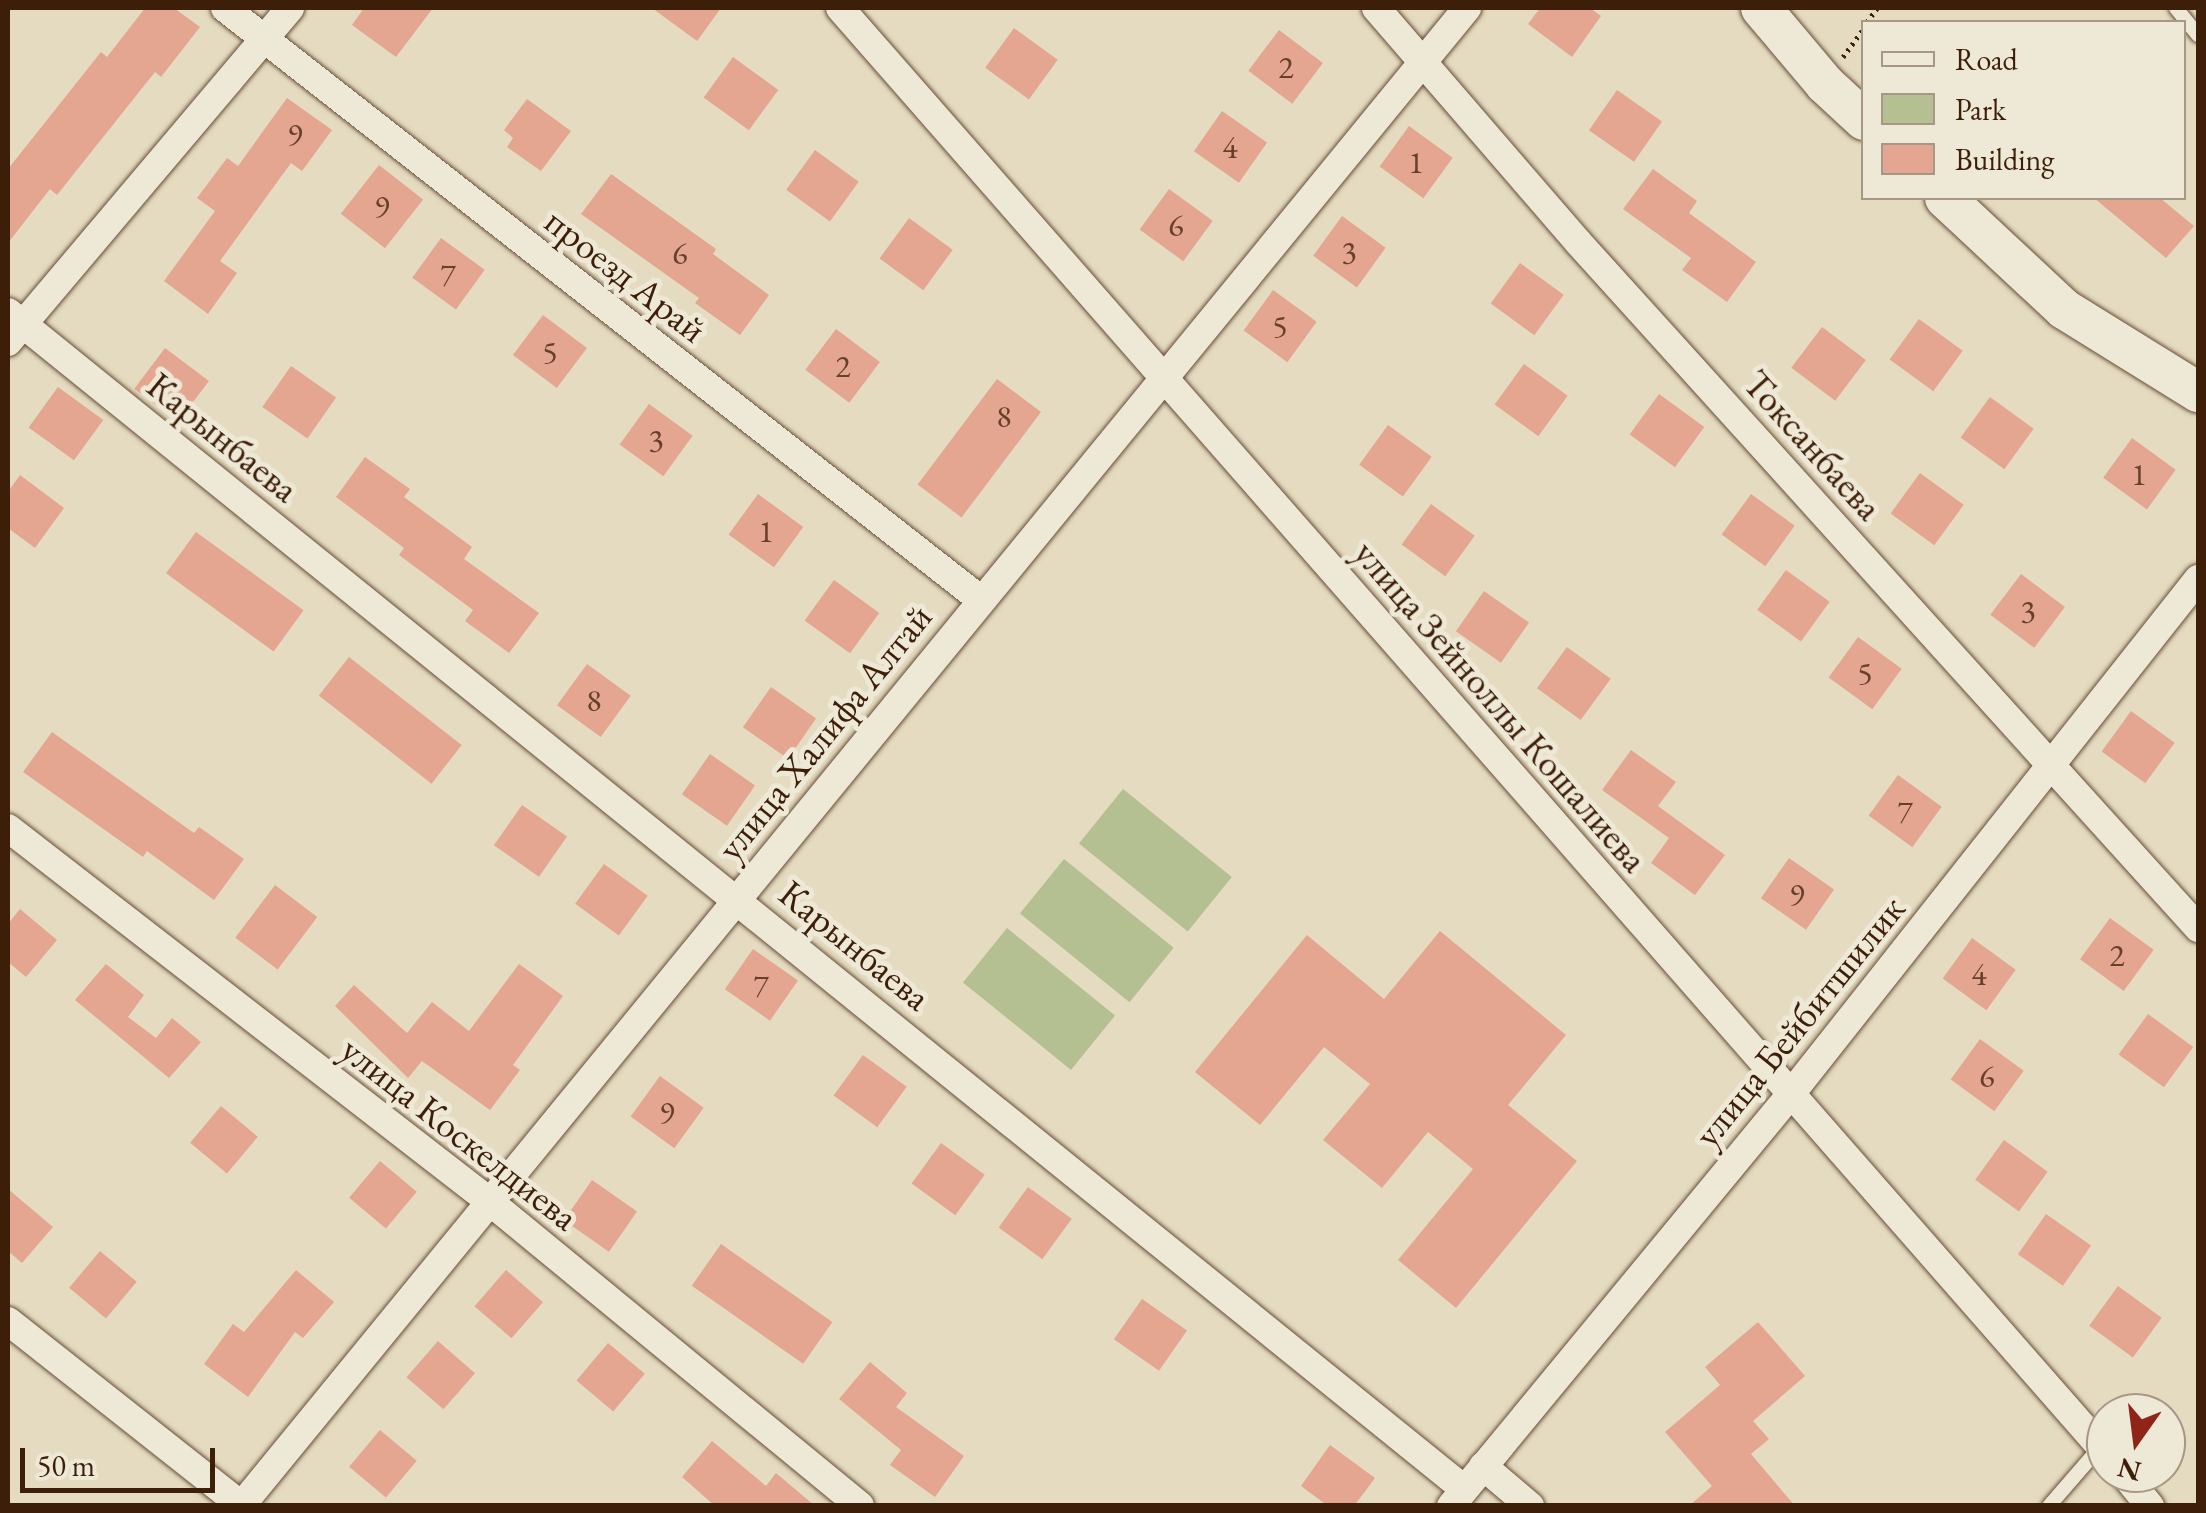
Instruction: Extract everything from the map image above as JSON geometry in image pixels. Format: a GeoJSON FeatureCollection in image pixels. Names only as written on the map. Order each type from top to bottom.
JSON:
{"type":"FeatureCollection","features":[{"type":"Feature","properties":{"kind":"street","name":"проезд Арай"},"geometry":{"type":"LineString","coordinates":[[225,8],[980,600]]}},
{"type":"Feature","properties":{"kind":"street"},"geometry":{"type":"LineString","coordinates":[[12,326],[290,8]]}},
{"type":"Feature","properties":{"kind":"street","name":"улица Зейноллы Кошалиева"},"geometry":{"type":"LineString","coordinates":[[840,8],[2086,1431]]}},
{"type":"Feature","properties":{"kind":"street","name":"Токсанбаева"},"geometry":{"type":"LineString","coordinates":[[1376,8],[1578,242],[2198,928]]}},
{"type":"Feature","properties":{"kind":"street","name":"улица Халифа Алтай"},"geometry":{"type":"LineString","coordinates":[[241,1505],[1467,8]]}},
{"type":"Feature","properties":{"kind":"street"},"geometry":{"type":"LineString","coordinates":[[1761,8],[1825,84],[1861,117]]}},
{"type":"Feature","properties":{"kind":"street"},"geometry":{"type":"LineString","coordinates":[[1947,200],[2064,309],[2198,392]]}},
{"type":"Feature","properties":{"kind":"street","name":"Карынбаева"},"geometry":{"type":"LineString","coordinates":[[12,326],[737,898],[1458,1497]]}},
{"type":"Feature","properties":{"kind":"street","name":"улица Бейбитшилик"},"geometry":{"type":"LineString","coordinates":[[1458,1497],[1790,1095],[2198,579]]}},
{"type":"Feature","properties":{"kind":"street","name":"улица Коскелдиева"},"geometry":{"type":"LineString","coordinates":[[8,828],[490,1201],[860,1506]]}},
{"type":"Feature","properties":{"kind":"street"},"geometry":{"type":"LineString","coordinates":[[8,1320],[241,1505]]}},
{"type":"Feature","properties":{"kind":"street"},"geometry":{"type":"LineString","coordinates":[[1484,1466],[1530,1506]]}},
{"type":"Feature","properties":{"kind":"lane"},"geometry":{"type":"LineString","coordinates":[[2049,1506],[2086,1468]]}},
{"type":"Feature","properties":{"kind":"green space"},"geometry":{"type":"Polygon","coordinates":[[[1123,789],[1232,877],[1188,932],[1079,843],[1123,789]]]}},
{"type":"Feature","properties":{"kind":"green space"},"geometry":{"type":"Polygon","coordinates":[[[1064,859],[1174,948],[1130,1002],[1020,913],[1064,859]]]}},
{"type":"Feature","properties":{"kind":"green space"},"geometry":{"type":"Polygon","coordinates":[[[1007,928],[1115,1015],[1071,1070],[963,982],[1007,928]]]}},
{"type":"Feature","properties":{"kind":"building"},"geometry":{"type":"Polygon","coordinates":[[[145,8],[174,8],[200,27],[161,77],[155,72],[57,195],[50,189],[8,243],[8,169],[101,52],[107,57],[145,8]]]}},
{"type":"Feature","properties":{"kind":"building"},"geometry":{"type":"Polygon","coordinates":[[[364,8],[433,8],[396,57],[352,25],[364,8]]]}},
{"type":"Feature","properties":{"kind":"building"},"geometry":{"type":"Polygon","coordinates":[[[652,8],[721,8],[697,41],[652,8]]]}},
{"type":"Feature","properties":{"kind":"building"},"geometry":{"type":"Polygon","coordinates":[[[1540,8],[1590,8],[1601,16],[1572,57],[1528,24],[1540,8]]]}},
{"type":"Feature","properties":{"kind":"building"},"geometry":{"type":"Polygon","coordinates":[[[1014,28],[1058,60],[1029,99],[985,68],[1014,28]]]}},
{"type":"Feature","properties":{"kind":"building"},"geometry":{"type":"Polygon","coordinates":[[[1279,30],[1323,63],[1292,104],[1248,71],[1279,30]]]}},
{"type":"Feature","properties":{"kind":"building"},"geometry":{"type":"Polygon","coordinates":[[[733,57],[778,90],[749,130],[704,97],[733,57]]]}},
{"type":"Feature","properties":{"kind":"building"},"geometry":{"type":"Polygon","coordinates":[[[1617,90],[1662,122],[1634,162],[1589,130],[1617,90]]]}},
{"type":"Feature","properties":{"kind":"building"},"geometry":{"type":"Polygon","coordinates":[[[287,98],[332,130],[302,171],[291,163],[220,261],[237,273],[208,314],[164,281],[215,211],[197,198],[227,158],[238,166],[287,98]]]}},
{"type":"Feature","properties":{"kind":"building"},"geometry":{"type":"Polygon","coordinates":[[[527,99],[571,131],[541,171],[507,147],[513,138],[504,130],[527,99]]]}},
{"type":"Feature","properties":{"kind":"building"},"geometry":{"type":"Polygon","coordinates":[[[1222,111],[1267,143],[1239,183],[1194,151],[1222,111]]]}},
{"type":"Feature","properties":{"kind":"building"},"geometry":{"type":"Polygon","coordinates":[[[1409,126],[1453,158],[1423,198],[1380,166],[1409,126]]]}},
{"type":"Feature","properties":{"kind":"building"},"geometry":{"type":"Polygon","coordinates":[[[815,150],[859,182],[830,221],[786,190],[815,150]]]}},
{"type":"Feature","properties":{"kind":"building"},"geometry":{"type":"Polygon","coordinates":[[[379,165],[423,199],[385,248],[341,214],[379,165]]]}},
{"type":"Feature","properties":{"kind":"building"},"geometry":{"type":"Polygon","coordinates":[[[1653,169],[1697,201],[1689,213],[1756,262],[1727,302],[1682,270],[1691,258],[1623,209],[1653,169]]]}},
{"type":"Feature","properties":{"kind":"building"},"geometry":{"type":"Polygon","coordinates":[[[611,174],[716,249],[713,254],[769,295],[740,335],[695,303],[699,298],[581,214],[611,174]]]}},
{"type":"Feature","properties":{"kind":"building"},"geometry":{"type":"Polygon","coordinates":[[[1169,189],[1213,221],[1183,261],[1140,229],[1169,189]]]}},
{"type":"Feature","properties":{"kind":"building"},"geometry":{"type":"Polygon","coordinates":[[[2096,200],[2162,200],[2194,226],[2166,258],[2096,200]]]}},
{"type":"Feature","properties":{"kind":"building"},"geometry":{"type":"Polygon","coordinates":[[[1342,216],[1386,248],[1357,287],[1313,256],[1342,216]]]}},
{"type":"Feature","properties":{"kind":"building"},"geometry":{"type":"Polygon","coordinates":[[[909,218],[953,250],[923,290],[880,258],[909,218]]]}},
{"type":"Feature","properties":{"kind":"building"},"geometry":{"type":"Polygon","coordinates":[[[441,238],[485,270],[456,309],[412,278],[441,238]]]}},
{"type":"Feature","properties":{"kind":"building"},"geometry":{"type":"Polygon","coordinates":[[[1520,263],[1564,295],[1534,335],[1491,303],[1520,263]]]}},
{"type":"Feature","properties":{"kind":"building"},"geometry":{"type":"Polygon","coordinates":[[[1273,290],[1317,322],[1287,362],[1244,330],[1273,290]]]}},
{"type":"Feature","properties":{"kind":"building"},"geometry":{"type":"Polygon","coordinates":[[[543,315],[587,348],[557,388],[513,355],[543,315]]]}},
{"type":"Feature","properties":{"kind":"building"},"geometry":{"type":"Polygon","coordinates":[[[1919,319],[1963,351],[1933,391],[1890,359],[1919,319]]]}},
{"type":"Feature","properties":{"kind":"building"},"geometry":{"type":"Polygon","coordinates":[[[1822,327],[1866,360],[1835,401],[1791,368],[1822,327]]]}},
{"type":"Feature","properties":{"kind":"building"},"geometry":{"type":"Polygon","coordinates":[[[836,329],[880,362],[849,403],[805,370],[836,329]]]}},
{"type":"Feature","properties":{"kind":"building"},"geometry":{"type":"Polygon","coordinates":[[[165,348],[209,381],[178,422],[134,389],[165,348]]]}},
{"type":"Feature","properties":{"kind":"building"},"geometry":{"type":"Polygon","coordinates":[[[1524,364],[1568,396],[1538,436],[1495,404],[1524,364]]]}},
{"type":"Feature","properties":{"kind":"building"},"geometry":{"type":"Polygon","coordinates":[[[291,366],[336,398],[307,439],[262,407],[291,366]]]}},
{"type":"Feature","properties":{"kind":"building"},"geometry":{"type":"Polygon","coordinates":[[[997,379],[1041,412],[961,518],[918,484],[997,379]]]}},
{"type":"Feature","properties":{"kind":"building"},"geometry":{"type":"Polygon","coordinates":[[[58,387],[103,420],[74,460],[29,427],[58,387]]]}},
{"type":"Feature","properties":{"kind":"building"},"geometry":{"type":"Polygon","coordinates":[[[1659,394],[1704,427],[1675,467],[1630,434],[1659,394]]]}},
{"type":"Feature","properties":{"kind":"building"},"geometry":{"type":"Polygon","coordinates":[[[1990,397],[2034,429],[2004,469],[1961,437],[1990,397]]]}},
{"type":"Feature","properties":{"kind":"building"},"geometry":{"type":"Polygon","coordinates":[[[649,404],[693,436],[663,476],[620,444],[649,404]]]}},
{"type":"Feature","properties":{"kind":"building"},"geometry":{"type":"Polygon","coordinates":[[[1388,425],[1432,457],[1403,496],[1359,465],[1388,425]]]}},
{"type":"Feature","properties":{"kind":"building"},"geometry":{"type":"Polygon","coordinates":[[[2132,438],[2176,470],[2147,509],[2103,478],[2132,438]]]}},
{"type":"Feature","properties":{"kind":"building"},"geometry":{"type":"Polygon","coordinates":[[[365,457],[410,489],[404,497],[472,547],[464,559],[539,613],[509,653],[465,621],[473,610],[399,555],[404,548],[336,497],[365,457]]]}},
{"type":"Feature","properties":{"kind":"building"},"geometry":{"type":"Polygon","coordinates":[[[1920,473],[1964,505],[1934,545],[1891,513],[1920,473]]]}},
{"type":"Feature","properties":{"kind":"building"},"geometry":{"type":"Polygon","coordinates":[[[20,475],[64,508],[35,548],[8,528],[8,492],[20,475]]]}},
{"type":"Feature","properties":{"kind":"building"},"geometry":{"type":"Polygon","coordinates":[[[758,494],[803,527],[774,567],[729,534],[758,494]]]}},
{"type":"Feature","properties":{"kind":"building"},"geometry":{"type":"Polygon","coordinates":[[[1751,494],[1795,526],[1765,566],[1722,534],[1751,494]]]}},
{"type":"Feature","properties":{"kind":"building"},"geometry":{"type":"Polygon","coordinates":[[[1431,504],[1475,536],[1445,576],[1402,544],[1431,504]]]}},
{"type":"Feature","properties":{"kind":"building"},"geometry":{"type":"Polygon","coordinates":[[[196,532],[304,610],[274,651],[166,573],[196,532]]]}},
{"type":"Feature","properties":{"kind":"building"},"geometry":{"type":"Polygon","coordinates":[[[1786,570],[1830,602],[1801,641],[1757,610],[1786,570]]]}},
{"type":"Feature","properties":{"kind":"building"},"geometry":{"type":"Polygon","coordinates":[[[2021,574],[2065,607],[2034,648],[1990,615],[2021,574]]]}},
{"type":"Feature","properties":{"kind":"building"},"geometry":{"type":"Polygon","coordinates":[[[834,580],[879,613],[850,653],[805,620],[834,580]]]}},
{"type":"Feature","properties":{"kind":"building"},"geometry":{"type":"Polygon","coordinates":[[[1484,591],[1529,623],[1501,663],[1456,631],[1484,591]]]}},
{"type":"Feature","properties":{"kind":"building"},"geometry":{"type":"Polygon","coordinates":[[[1858,637],[1902,669],[1872,709],[1829,677],[1858,637]]]}},
{"type":"Feature","properties":{"kind":"building"},"geometry":{"type":"Polygon","coordinates":[[[1567,647],[1611,679],[1581,720],[1537,688],[1567,647]]]}},
{"type":"Feature","properties":{"kind":"building"},"geometry":{"type":"Polygon","coordinates":[[[349,657],[462,745],[432,784],[319,696],[349,657]]]}},
{"type":"Feature","properties":{"kind":"building"},"geometry":{"type":"Polygon","coordinates":[[[587,664],[631,696],[601,737],[557,705],[587,664]]]}},
{"type":"Feature","properties":{"kind":"building"},"geometry":{"type":"Polygon","coordinates":[[[771,687],[816,719],[788,759],[743,727],[771,687]]]}},
{"type":"Feature","properties":{"kind":"building"},"geometry":{"type":"Polygon","coordinates":[[[2131,711],[2175,743],[2145,783],[2102,751],[2131,711]]]}},
{"type":"Feature","properties":{"kind":"building"},"geometry":{"type":"Polygon","coordinates":[[[52,732],[194,833],[199,827],[244,859],[214,900],[147,851],[143,857],[23,772],[52,732]]]}},
{"type":"Feature","properties":{"kind":"building"},"geometry":{"type":"Polygon","coordinates":[[[1631,750],[1676,782],[1658,806],[1725,855],[1695,895],[1651,863],[1669,838],[1602,790],[1631,750]]]}},
{"type":"Feature","properties":{"kind":"building"},"geometry":{"type":"Polygon","coordinates":[[[710,754],[755,786],[727,826],[682,794],[710,754]]]}},
{"type":"Feature","properties":{"kind":"building"},"geometry":{"type":"Polygon","coordinates":[[[1898,775],[1942,807],[1912,847],[1869,815],[1898,775]]]}},
{"type":"Feature","properties":{"kind":"building"},"geometry":{"type":"Polygon","coordinates":[[[522,805],[567,837],[539,877],[494,845],[522,805]]]}},
{"type":"Feature","properties":{"kind":"building"},"geometry":{"type":"Polygon","coordinates":[[[1789,858],[1834,890],[1806,930],[1761,898],[1789,858]]]}},
{"type":"Feature","properties":{"kind":"building"},"geometry":{"type":"Polygon","coordinates":[[[604,864],[648,896],[619,935],[575,904],[604,864]]]}},
{"type":"Feature","properties":{"kind":"building"},"geometry":{"type":"Polygon","coordinates":[[[275,885],[317,917],[278,970],[235,938],[275,885]]]}},
{"type":"Feature","properties":{"kind":"building"},"geometry":{"type":"Polygon","coordinates":[[[20,909],[57,940],[26,977],[8,962],[8,924],[20,909]]]}},
{"type":"Feature","properties":{"kind":"building"},"geometry":{"type":"Polygon","coordinates":[[[2110,918],[2154,950],[2124,991],[2080,959],[2110,918]]]}},
{"type":"Feature","properties":{"kind":"building"},"geometry":{"type":"Polygon","coordinates":[[[1440,931],[1566,1035],[1508,1105],[1577,1161],[1456,1308],[1398,1260],[1473,1169],[1428,1132],[1382,1188],[1323,1140],[1370,1084],[1324,1047],[1260,1125],[1195,1072],[1307,935],[1384,999],[1440,931]]]}},
{"type":"Feature","properties":{"kind":"building"},"geometry":{"type":"Polygon","coordinates":[[[1972,938],[2016,970],[1986,1010],[1943,978],[1972,938]]]}},
{"type":"Feature","properties":{"kind":"building"},"geometry":{"type":"Polygon","coordinates":[[[753,949],[798,981],[770,1021],[725,989],[753,949]]]}},
{"type":"Feature","properties":{"kind":"building"},"geometry":{"type":"Polygon","coordinates":[[[106,964],[144,995],[128,1017],[156,1038],[172,1018],[201,1042],[169,1078],[75,1000],[106,964]]]}},
{"type":"Feature","properties":{"kind":"building"},"geometry":{"type":"Polygon","coordinates":[[[519,964],[563,996],[513,1065],[520,1070],[490,1110],[422,1061],[408,1078],[335,1006],[354,985],[407,1033],[432,1002],[469,1031],[519,964]]]}},
{"type":"Feature","properties":{"kind":"building"},"geometry":{"type":"Polygon","coordinates":[[[2148,1014],[2193,1047],[2164,1087],[2119,1054],[2148,1014]]]}},
{"type":"Feature","properties":{"kind":"building"},"geometry":{"type":"Polygon","coordinates":[[[1980,1039],[2024,1071],[1994,1111],[1951,1079],[1980,1039]]]}},
{"type":"Feature","properties":{"kind":"building"},"geometry":{"type":"Polygon","coordinates":[[[863,1055],[907,1087],[877,1127],[834,1095],[863,1055]]]}},
{"type":"Feature","properties":{"kind":"building"},"geometry":{"type":"Polygon","coordinates":[[[660,1076],[704,1108],[674,1148],[631,1116],[660,1076]]]}},
{"type":"Feature","properties":{"kind":"building"},"geometry":{"type":"Polygon","coordinates":[[[221,1106],[258,1137],[227,1174],[190,1143],[221,1106]]]}},
{"type":"Feature","properties":{"kind":"building"},"geometry":{"type":"Polygon","coordinates":[[[2004,1140],[2048,1172],[2019,1211],[1975,1180],[2004,1140]]]}},
{"type":"Feature","properties":{"kind":"building"},"geometry":{"type":"Polygon","coordinates":[[[941,1143],[985,1175],[955,1215],[912,1183],[941,1143]]]}},
{"type":"Feature","properties":{"kind":"building"},"geometry":{"type":"Polygon","coordinates":[[[380,1161],[417,1192],[386,1229],[349,1198],[380,1161]]]}},
{"type":"Feature","properties":{"kind":"building"},"geometry":{"type":"Polygon","coordinates":[[[592,1180],[637,1212],[609,1252],[564,1220],[592,1180]]]}},
{"type":"Feature","properties":{"kind":"building"},"geometry":{"type":"Polygon","coordinates":[[[1028,1187],[1072,1219],[1042,1259],[999,1227],[1028,1187]]]}},
{"type":"Feature","properties":{"kind":"building"},"geometry":{"type":"Polygon","coordinates":[[[8,1189],[53,1227],[22,1263],[8,1251],[8,1189]]]}},
{"type":"Feature","properties":{"kind":"building"},"geometry":{"type":"Polygon","coordinates":[[[2046,1214],[2091,1246],[2063,1286],[2018,1254],[2046,1214]]]}},
{"type":"Feature","properties":{"kind":"building"},"geometry":{"type":"Polygon","coordinates":[[[721,1244],[832,1322],[803,1364],[692,1286],[721,1244]]]}},
{"type":"Feature","properties":{"kind":"building"},"geometry":{"type":"Polygon","coordinates":[[[100,1251],[137,1282],[106,1319],[69,1288],[100,1251]]]}},
{"type":"Feature","properties":{"kind":"building"},"geometry":{"type":"Polygon","coordinates":[[[296,1270],[334,1302],[303,1338],[295,1332],[248,1397],[204,1364],[233,1324],[244,1332],[296,1270]]]}},
{"type":"Feature","properties":{"kind":"building"},"geometry":{"type":"Polygon","coordinates":[[[506,1270],[543,1302],[511,1338],[475,1306],[506,1270]]]}},
{"type":"Feature","properties":{"kind":"building"},"geometry":{"type":"Polygon","coordinates":[[[2118,1286],[2162,1318],[2133,1357],[2089,1326],[2118,1286]]]}},
{"type":"Feature","properties":{"kind":"building"},"geometry":{"type":"Polygon","coordinates":[[[1142,1299],[1187,1331],[1159,1371],[1114,1339],[1142,1299]]]}},
{"type":"Feature","properties":{"kind":"building"},"geometry":{"type":"Polygon","coordinates":[[[1758,1322],[1805,1376],[1753,1421],[1769,1439],[1751,1454],[1795,1506],[1689,1506],[1712,1486],[1665,1432],[1720,1385],[1705,1367],[1758,1322]]]}},
{"type":"Feature","properties":{"kind":"building"},"geometry":{"type":"Polygon","coordinates":[[[438,1341],[475,1373],[443,1409],[407,1377],[438,1341]]]}},
{"type":"Feature","properties":{"kind":"building"},"geometry":{"type":"Polygon","coordinates":[[[608,1343],[645,1374],[613,1411],[577,1381],[608,1343]]]}},
{"type":"Feature","properties":{"kind":"building"},"geometry":{"type":"Polygon","coordinates":[[[870,1362],[907,1393],[896,1407],[964,1456],[935,1497],[890,1465],[901,1450],[839,1399],[870,1362]]]}},
{"type":"Feature","properties":{"kind":"building"},"geometry":{"type":"Polygon","coordinates":[[[380,1430],[417,1461],[386,1498],[349,1467],[380,1430]]]}},
{"type":"Feature","properties":{"kind":"building"},"geometry":{"type":"Polygon","coordinates":[[[712,1441],[766,1486],[776,1473],[815,1506],[715,1506],[682,1477],[712,1441]]]}},
{"type":"Feature","properties":{"kind":"building"},"geometry":{"type":"Polygon","coordinates":[[[1330,1445],[1375,1478],[1354,1506],[1328,1506],[1301,1486],[1330,1445]]]}}]}
